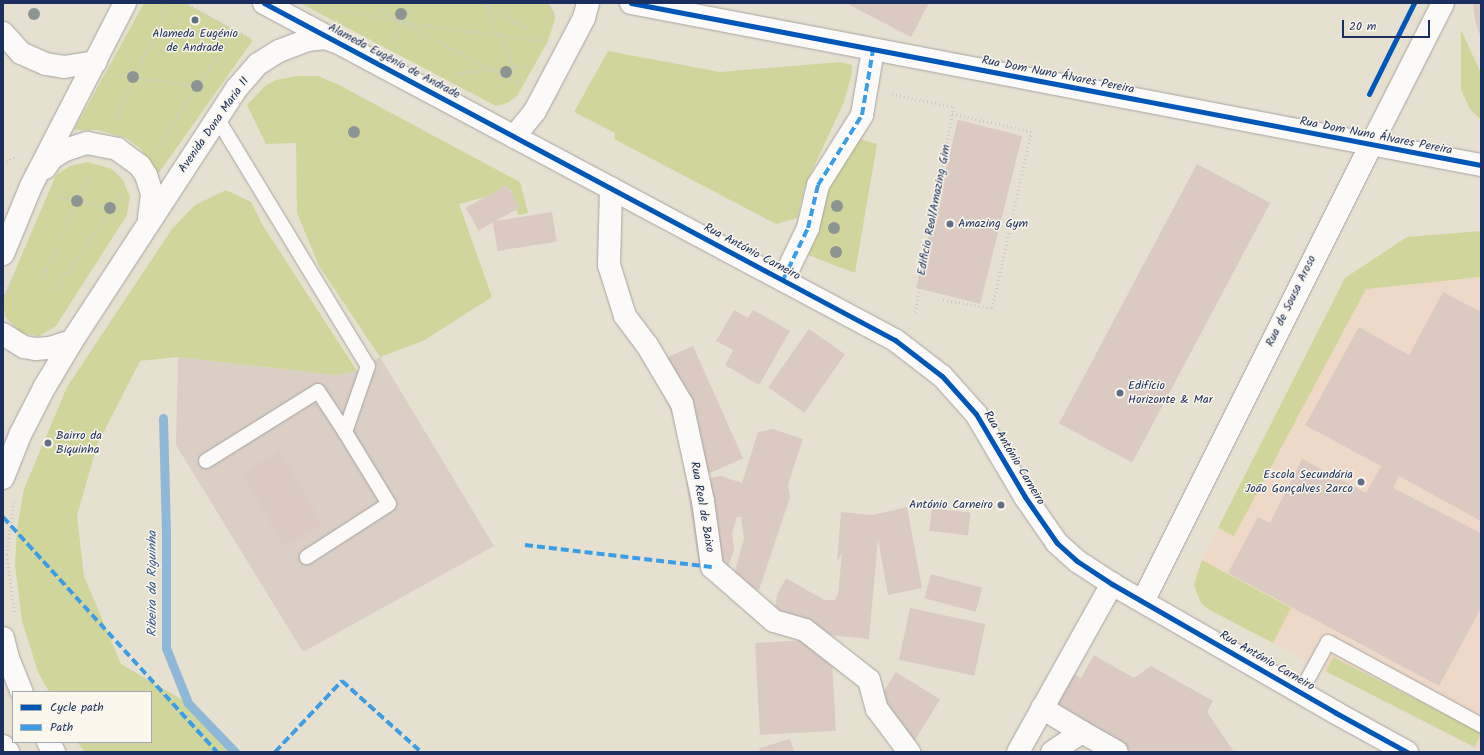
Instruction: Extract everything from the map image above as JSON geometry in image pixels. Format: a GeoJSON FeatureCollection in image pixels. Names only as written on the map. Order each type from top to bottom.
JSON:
{"type":"FeatureCollection","features":[{"type":"Feature","properties":{"kind":"street","name":"Avenida Dona Maria II"},"geometry":{"type":"LineString","coordinates":[[40,191],[105,68],[125,3]]}},
{"type":"Feature","properties":{"kind":"street","name":"Alameda Eugênio de Andrade"},"geometry":{"type":"LineString","coordinates":[[264,3],[514,137]]}},
{"type":"Feature","properties":{"kind":"street"},"geometry":{"type":"LineString","coordinates":[[514,137],[535,111],[584,18],[588,3]]}},
{"type":"Feature","properties":{"kind":"street","name":"Rua Dom Nuno Álvares Pereira"},"geometry":{"type":"LineString","coordinates":[[631,3],[1481,165]]}},
{"type":"Feature","properties":{"kind":"street","name":"Rua de Sousa Aroso"},"geometry":{"type":"LineString","coordinates":[[1143,601],[1443,3]]}},
{"type":"Feature","properties":{"kind":"street"},"geometry":{"type":"LineString","coordinates":[[3,33],[21,53],[46,64],[64,67],[105,68]]}},
{"type":"Feature","properties":{"kind":"street","name":"Avenida Dona Maria II"},"geometry":{"type":"LineString","coordinates":[[3,478],[20,435],[44,388],[72,341],[148,221],[237,88],[258,64],[279,51],[307,40],[326,38],[341,45]]}},
{"type":"Feature","properties":{"kind":"street"},"geometry":{"type":"LineString","coordinates":[[783,280],[808,228],[818,185],[862,115],[873,50]]}},
{"type":"Feature","properties":{"kind":"street","name":"Rua António Carneiro"},"geometry":{"type":"LineString","coordinates":[[514,137],[895,340],[942,376],[976,414],[1024,497],[1057,543],[1077,561],[1112,584],[1407,752]]}},
{"type":"Feature","properties":{"kind":"street","name":"Avenida Dona Maria II"},"geometry":{"type":"LineString","coordinates":[[9,262],[40,191],[52,158],[65,150],[87,143],[110,146],[140,166],[146,175],[152,194],[148,221]]}},
{"type":"Feature","properties":{"kind":"street","name":"Rua Real de Baixo"},"geometry":{"type":"LineString","coordinates":[[612,188],[609,265],[626,316],[647,345],[682,404],[704,501],[712,567],[774,621],[805,630],[869,680],[876,709],[909,752]]}},
{"type":"Feature","properties":{"kind":"street"},"geometry":{"type":"LineString","coordinates":[[3,334],[24,347],[35,349],[50,348],[72,341]]}},
{"type":"Feature","properties":{"kind":"street"},"geometry":{"type":"LineString","coordinates":[[1018,752],[1112,584]]}},
{"type":"Feature","properties":{"kind":"street"},"geometry":{"type":"LineString","coordinates":[[3,638],[8,658],[22,691]]}},
{"type":"Feature","properties":{"kind":"street"},"geometry":{"type":"LineString","coordinates":[[1042,708],[1117,752]]}},
{"type":"Feature","properties":{"kind":"street"},"geometry":{"type":"LineString","coordinates":[[1052,752],[1082,732]]}},
{"type":"Feature","properties":{"kind":"street"},"geometry":{"type":"LineString","coordinates":[[49,743],[54,752]]}},
{"type":"Feature","properties":{"kind":"street"},"geometry":{"type":"LineString","coordinates":[[3,746],[8,752]]}},
{"type":"Feature","properties":{"kind":"lane"},"geometry":{"type":"LineString","coordinates":[[217,118],[368,366],[345,432]]}},
{"type":"Feature","properties":{"kind":"lane"},"geometry":{"type":"LineString","coordinates":[[206,461],[318,391],[389,504],[307,557]]}},
{"type":"Feature","properties":{"kind":"lane"},"geometry":{"type":"LineString","coordinates":[[1300,692],[1328,642],[1481,725]]}},
{"type":"Feature","properties":{"kind":"path"},"geometry":{"type":"LineString","coordinates":[[113,125],[168,3]]}},
{"type":"Feature","properties":{"kind":"path"},"geometry":{"type":"LineString","coordinates":[[185,3],[253,40]]}},
{"type":"Feature","properties":{"kind":"path"},"geometry":{"type":"LineString","coordinates":[[368,3],[522,85]]}},
{"type":"Feature","properties":{"kind":"path"},"geometry":{"type":"LineString","coordinates":[[390,44],[413,3]]}},
{"type":"Feature","properties":{"kind":"path"},"geometry":{"type":"LineString","coordinates":[[485,3],[512,68],[522,85]]}},
{"type":"Feature","properties":{"kind":"path"},"geometry":{"type":"LineString","coordinates":[[485,3],[548,41]]}},
{"type":"Feature","properties":{"kind":"path"},"geometry":{"type":"LineString","coordinates":[[334,9],[403,22],[548,41]]}},
{"type":"Feature","properties":{"kind":"path"},"geometry":{"type":"LineString","coordinates":[[153,151],[235,29]]}},
{"type":"Feature","properties":{"kind":"path"},"geometry":{"type":"LineString","coordinates":[[544,47],[550,38]]}},
{"type":"Feature","properties":{"kind":"path"},"geometry":{"type":"LineString","coordinates":[[452,75],[491,69],[534,65],[531,70]]}},
{"type":"Feature","properties":{"kind":"path"},"geometry":{"type":"LineString","coordinates":[[105,68],[134,77],[211,88]]}},
{"type":"Feature","properties":{"kind":"path"},"geometry":{"type":"LineString","coordinates":[[520,90],[525,80]]}},
{"type":"Feature","properties":{"kind":"path"},"geometry":{"type":"LineString","coordinates":[[943,300],[992,308],[1031,132],[952,114]]}},
{"type":"Feature","properties":{"kind":"path"},"geometry":{"type":"LineString","coordinates":[[40,282],[95,162]]}},
{"type":"Feature","properties":{"kind":"path"},"geometry":{"type":"LineString","coordinates":[[55,289],[110,208],[127,186]]}},
{"type":"Feature","properties":{"kind":"path"},"geometry":{"type":"LineString","coordinates":[[40,191],[128,213],[129,207]]}},
{"type":"Feature","properties":{"kind":"path"},"geometry":{"type":"LineString","coordinates":[[3,299],[9,262]]}},
{"type":"Feature","properties":{"kind":"path"},"geometry":{"type":"LineString","coordinates":[[15,618],[7,555],[16,495]]}},
{"type":"Feature","properties":{"kind":"shaded area","name":"Escola Secundária João Gonçalves Zarco"},"geometry":{"type":"Polygon","coordinates":[[[1481,231],[1481,752],[1208,609],[1201,603],[1194,585],[1196,573],[1210,544],[1345,278],[1407,237],[1481,231]]]}},
{"type":"Feature","properties":{"kind":"shaded area"},"geometry":{"type":"Polygon","coordinates":[[[178,357],[335,375],[357,371],[380,357],[494,546],[303,652],[176,445],[178,357]]]}},
{"type":"Feature","properties":{"kind":"green space"},"geometry":{"type":"Polygon","coordinates":[[[144,3],[185,3],[253,40],[158,174],[140,148],[126,138],[97,130],[74,130],[144,3]]]}},
{"type":"Feature","properties":{"kind":"green space"},"geometry":{"type":"Polygon","coordinates":[[[300,3],[548,3],[554,12],[555,19],[548,41],[517,96],[508,103],[496,106],[300,3]]]}},
{"type":"Feature","properties":{"kind":"green space"},"geometry":{"type":"Polygon","coordinates":[[[1461,30],[1481,73],[1481,120],[1470,109],[1461,90],[1461,30]]]}},
{"type":"Feature","properties":{"kind":"green space"},"geometry":{"type":"Polygon","coordinates":[[[608,51],[720,72],[840,62],[852,65],[852,73],[844,102],[805,186],[797,218],[776,224],[614,139],[615,133],[574,112],[608,51]]]}},
{"type":"Feature","properties":{"kind":"green space"},"geometry":{"type":"Polygon","coordinates":[[[296,76],[318,76],[339,85],[520,182],[528,213],[518,215],[511,190],[459,204],[492,297],[423,341],[380,357],[319,266],[297,213],[296,143],[266,144],[247,105],[265,86],[276,80],[296,76]]]}},
{"type":"Feature","properties":{"kind":"green space"},"geometry":{"type":"Polygon","coordinates":[[[859,139],[877,144],[855,273],[808,255],[818,234],[825,192],[859,139]]]}},
{"type":"Feature","properties":{"kind":"green space"},"geometry":{"type":"Polygon","coordinates":[[[87,162],[112,169],[123,180],[130,197],[127,215],[56,326],[39,336],[21,333],[5,317],[3,299],[56,175],[70,166],[87,162]]]}},
{"type":"Feature","properties":{"kind":"green space"},"geometry":{"type":"Polygon","coordinates":[[[226,190],[251,202],[262,224],[357,371],[335,375],[178,357],[140,361],[97,445],[77,516],[84,576],[121,664],[188,703],[235,752],[85,752],[78,743],[152,743],[152,691],[48,691],[38,672],[22,621],[15,565],[17,529],[24,489],[67,387],[172,229],[195,205],[226,190]]]}},
{"type":"Feature","properties":{"kind":"green space"},"geometry":{"type":"Polygon","coordinates":[[[1481,231],[1481,277],[1366,289],[1234,536],[1218,528],[1345,278],[1407,237],[1481,231]]]}},
{"type":"Feature","properties":{"kind":"green space"},"geometry":{"type":"Polygon","coordinates":[[[1202,560],[1291,608],[1273,643],[1208,609],[1201,603],[1194,585],[1202,560]]]}},
{"type":"Feature","properties":{"kind":"green space"},"geometry":{"type":"Polygon","coordinates":[[[1333,657],[1481,732],[1475,747],[1326,671],[1333,657]]]}},
{"type":"Feature","properties":{"kind":"building"},"geometry":{"type":"Polygon","coordinates":[[[846,3],[929,3],[911,37],[846,3]]]}},
{"type":"Feature","properties":{"kind":"building"},"geometry":{"type":"Polygon","coordinates":[[[1473,3],[1481,3],[1481,39],[1475,20],[1473,3]]]}},
{"type":"Feature","properties":{"kind":"building"},"geometry":{"type":"Polygon","coordinates":[[[958,120],[1022,136],[980,304],[916,288],[958,120]]]}},
{"type":"Feature","properties":{"kind":"building"},"geometry":{"type":"Polygon","coordinates":[[[1197,164],[1270,203],[1132,463],[1059,424],[1197,164]]]}},
{"type":"Feature","properties":{"kind":"building"},"geometry":{"type":"Polygon","coordinates":[[[507,185],[520,208],[478,231],[466,208],[507,185]]]}},
{"type":"Feature","properties":{"kind":"building"},"geometry":{"type":"Polygon","coordinates":[[[552,212],[557,242],[497,251],[493,221],[552,212]]]}},
{"type":"Feature","properties":{"kind":"building"},"geometry":{"type":"Polygon","coordinates":[[[1443,292],[1481,312],[1481,521],[1399,476],[1393,488],[1481,533],[1481,608],[1439,686],[1228,573],[1258,517],[1270,523],[1302,459],[1366,493],[1381,466],[1305,425],[1359,327],[1409,355],[1443,292]]]}},
{"type":"Feature","properties":{"kind":"building"},"geometry":{"type":"Polygon","coordinates":[[[734,310],[748,318],[753,310],[790,331],[759,385],[725,365],[733,350],[716,341],[734,310]]]}},
{"type":"Feature","properties":{"kind":"building"},"geometry":{"type":"Polygon","coordinates":[[[809,329],[845,354],[804,412],[768,387],[809,329]]]}},
{"type":"Feature","properties":{"kind":"building"},"geometry":{"type":"Polygon","coordinates":[[[693,346],[743,458],[700,477],[650,365],[693,346]]]}},
{"type":"Feature","properties":{"kind":"building"},"geometry":{"type":"Polygon","coordinates":[[[773,429],[803,439],[788,485],[790,497],[759,590],[732,582],[744,539],[741,517],[737,517],[732,533],[734,549],[728,567],[710,570],[699,566],[686,482],[721,476],[742,483],[758,432],[773,429]]]}},
{"type":"Feature","properties":{"kind":"building"},"geometry":{"type":"Polygon","coordinates":[[[280,451],[322,525],[284,547],[242,473],[280,451]]]}},
{"type":"Feature","properties":{"kind":"building"},"geometry":{"type":"Polygon","coordinates":[[[907,507],[922,588],[888,595],[878,539],[869,639],[819,634],[775,610],[777,595],[786,578],[824,600],[835,600],[838,594],[842,553],[837,562],[841,512],[873,515],[907,507]]]}},
{"type":"Feature","properties":{"kind":"building"},"geometry":{"type":"Polygon","coordinates":[[[932,508],[971,513],[968,536],[929,531],[932,508]]]}},
{"type":"Feature","properties":{"kind":"building"},"geometry":{"type":"Polygon","coordinates":[[[931,574],[982,588],[976,612],[925,598],[931,574]]]}},
{"type":"Feature","properties":{"kind":"building"},"geometry":{"type":"Polygon","coordinates":[[[910,608],[985,624],[974,676],[899,660],[910,608]]]}},
{"type":"Feature","properties":{"kind":"building"},"geometry":{"type":"Polygon","coordinates":[[[831,639],[836,731],[760,735],[755,643],[831,639]]]}},
{"type":"Feature","properties":{"kind":"building"},"geometry":{"type":"Polygon","coordinates":[[[1094,655],[1134,678],[1151,666],[1213,701],[1207,712],[1234,752],[1096,752],[1038,720],[1066,670],[1081,678],[1094,655]]]}},
{"type":"Feature","properties":{"kind":"building"},"geometry":{"type":"Polygon","coordinates":[[[896,672],[940,700],[912,745],[868,717],[896,672]]]}},
{"type":"Feature","properties":{"kind":"building"},"geometry":{"type":"Polygon","coordinates":[[[790,739],[794,752],[760,752],[759,748],[790,739]]]}},
{"type":"Feature","properties":{"kind":"waterway","name":"Ribeira da Riguinha"},"geometry":{"type":"LineString","coordinates":[[163,418],[166,536],[166,648],[188,703],[235,752]]}},
{"type":"Feature","properties":{"kind":"marked path"},"geometry":{"type":"LineString","coordinates":[[783,280],[808,228],[818,185],[862,115],[873,50]]}},
{"type":"Feature","properties":{"kind":"marked path"},"geometry":{"type":"LineString","coordinates":[[3,517],[217,752]]}},
{"type":"Feature","properties":{"kind":"marked path"},"geometry":{"type":"LineString","coordinates":[[525,545],[712,567]]}},
{"type":"Feature","properties":{"kind":"marked path"},"geometry":{"type":"LineString","coordinates":[[275,752],[342,681],[421,752]]}},
{"type":"Feature","properties":{"kind":"cycle path"},"geometry":{"type":"LineString","coordinates":[[264,3],[895,340],[942,376],[976,414],[1025,497],[1057,543],[1077,561],[1112,584],[1336,713],[1407,752]]}},
{"type":"Feature","properties":{"kind":"cycle path"},"geometry":{"type":"LineString","coordinates":[[631,3],[1481,165]]}},
{"type":"Feature","properties":{"kind":"cycle path"},"geometry":{"type":"LineString","coordinates":[[1369,94],[1414,3]]}},
{"type":"Feature","properties":{"kind":"place","name":"Alameda Eugénio de Andrade"},"geometry":{"type":"Point","coordinates":[195,20]}},
{"type":"Feature","properties":{"kind":"place","name":"Amazing Gym"},"geometry":{"type":"Point","coordinates":[950,224]}},
{"type":"Feature","properties":{"kind":"place","name":"Edifício Horizonte & Mar"},"geometry":{"type":"Point","coordinates":[1120,393]}},
{"type":"Feature","properties":{"kind":"place","name":"Bairro da Biquinha"},"geometry":{"type":"Point","coordinates":[48,443]}},
{"type":"Feature","properties":{"kind":"place","name":"Escola Secundária João Gonçalves Zarco"},"geometry":{"type":"Point","coordinates":[1361,482]}},
{"type":"Feature","properties":{"kind":"place","name":"António Carneiro"},"geometry":{"type":"Point","coordinates":[1001,505]}}]}
